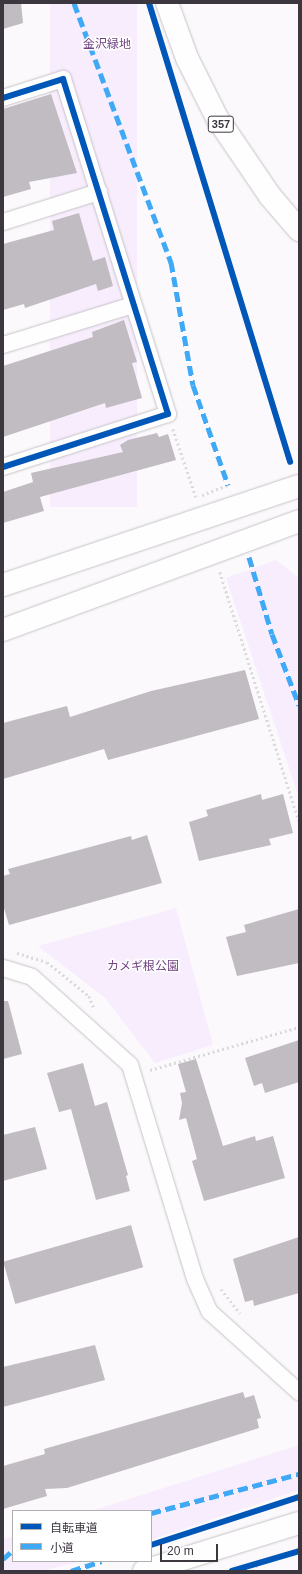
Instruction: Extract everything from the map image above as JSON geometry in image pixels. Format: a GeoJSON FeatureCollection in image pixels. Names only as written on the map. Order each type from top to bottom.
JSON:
{"type":"FeatureCollection","features":[{"type":"Feature","properties":{"kind":"main road","name":"357"},"geometry":{"type":"LineString","coordinates":[[167,3],[187,58],[217,118],[261,184],[299,230]]}},
{"type":"Feature","properties":{"kind":"main road"},"geometry":{"type":"LineString","coordinates":[[3,585],[299,486]]}},
{"type":"Feature","properties":{"kind":"main road"},"geometry":{"type":"LineString","coordinates":[[3,630],[299,521]]}},
{"type":"Feature","properties":{"kind":"main road"},"geometry":{"type":"LineString","coordinates":[[144,1571],[299,1523]]}},
{"type":"Feature","properties":{"kind":"street"},"geometry":{"type":"LineString","coordinates":[[3,98],[64,79],[168,414],[3,467]]}},
{"type":"Feature","properties":{"kind":"street"},"geometry":{"type":"LineString","coordinates":[[3,222],[98,192]]}},
{"type":"Feature","properties":{"kind":"street"},"geometry":{"type":"LineString","coordinates":[[3,345],[133,305]]}},
{"type":"Feature","properties":{"kind":"street"},"geometry":{"type":"LineString","coordinates":[[3,968],[32,977],[130,1065],[195,1279],[210,1312],[299,1392]]}},
{"type":"Feature","properties":{"kind":"path"},"geometry":{"type":"LineString","coordinates":[[168,414],[196,497],[228,484]]}},
{"type":"Feature","properties":{"kind":"path"},"geometry":{"type":"LineString","coordinates":[[220,570],[299,821]]}},
{"type":"Feature","properties":{"kind":"path"},"geometry":{"type":"LineString","coordinates":[[149,1070],[299,1027]]}},
{"type":"Feature","properties":{"kind":"path"},"geometry":{"type":"LineString","coordinates":[[253,1571],[258,1563]]}},
{"type":"Feature","properties":{"kind":"green space","name":"金沢緑地"},"geometry":{"type":"Polygon","coordinates":[[[50,3],[137,3],[137,507],[50,507],[50,3]]]}},
{"type":"Feature","properties":{"kind":"green space"},"geometry":{"type":"Polygon","coordinates":[[[276,560],[299,578],[299,798],[226,578],[276,560]]]}},
{"type":"Feature","properties":{"kind":"green space","name":"カメギ根公園"},"geometry":{"type":"Polygon","coordinates":[[[176,908],[213,1045],[155,1063],[105,998],[38,946],[176,908]]]}},
{"type":"Feature","properties":{"kind":"green space"},"geometry":{"type":"Polygon","coordinates":[[[299,1445],[299,1490],[152,1540],[152,1510],[94,1510],[299,1445]]]}},
{"type":"Feature","properties":{"kind":"green space"},"geometry":{"type":"Polygon","coordinates":[[[12,1536],[12,1562],[79,1562],[41,1571],[3,1571],[3,1539],[12,1536]]]}},
{"type":"Feature","properties":{"kind":"building"},"geometry":{"type":"Polygon","coordinates":[[[3,3],[21,3],[23,23],[3,29],[3,3]]]}},
{"type":"Feature","properties":{"kind":"building"},"geometry":{"type":"Polygon","coordinates":[[[51,94],[77,173],[29,182],[31,189],[3,197],[3,109],[51,94]]]}},
{"type":"Feature","properties":{"kind":"building"},"geometry":{"type":"Polygon","coordinates":[[[79,213],[93,261],[105,257],[113,286],[98,291],[96,284],[25,308],[24,304],[3,310],[3,244],[54,230],[52,221],[79,213]]]}},
{"type":"Feature","properties":{"kind":"building"},"geometry":{"type":"Polygon","coordinates":[[[124,320],[137,362],[132,363],[142,398],[106,408],[105,403],[3,437],[3,366],[93,337],[92,332],[124,320]]]}},
{"type":"Feature","properties":{"kind":"building"},"geometry":{"type":"Polygon","coordinates":[[[157,433],[159,437],[168,434],[176,460],[40,497],[44,511],[3,523],[3,492],[33,482],[31,473],[123,452],[120,445],[128,440],[157,433]]]}},
{"type":"Feature","properties":{"kind":"building"},"geometry":{"type":"Polygon","coordinates":[[[245,670],[259,719],[108,760],[104,749],[3,779],[3,723],[67,706],[70,717],[151,691],[245,670]]]}},
{"type":"Feature","properties":{"kind":"building"},"geometry":{"type":"Polygon","coordinates":[[[261,794],[262,800],[283,794],[293,833],[269,839],[271,845],[199,861],[189,822],[208,816],[206,810],[261,794]]]}},
{"type":"Feature","properties":{"kind":"building"},"geometry":{"type":"Polygon","coordinates":[[[147,835],[162,883],[9,925],[3,905],[3,876],[10,874],[8,869],[131,836],[132,840],[147,835]]]}},
{"type":"Feature","properties":{"kind":"building"},"geometry":{"type":"Polygon","coordinates":[[[299,909],[299,963],[237,976],[226,937],[246,932],[244,925],[299,909]]]}},
{"type":"Feature","properties":{"kind":"building"},"geometry":{"type":"Polygon","coordinates":[[[3,1001],[8,1001],[22,1054],[3,1059],[3,1001]]]}},
{"type":"Feature","properties":{"kind":"building"},"geometry":{"type":"Polygon","coordinates":[[[299,1040],[299,1082],[265,1093],[262,1083],[254,1086],[245,1058],[299,1040]]]}},
{"type":"Feature","properties":{"kind":"building"},"geometry":{"type":"Polygon","coordinates":[[[196,1059],[223,1146],[255,1136],[256,1141],[273,1136],[285,1178],[204,1201],[192,1161],[197,1159],[186,1118],[179,1120],[182,1103],[180,1093],[186,1092],[178,1064],[196,1059]]]}},
{"type":"Feature","properties":{"kind":"building"},"geometry":{"type":"Polygon","coordinates":[[[83,1063],[95,1106],[107,1102],[128,1175],[126,1176],[130,1191],[96,1200],[71,1109],[59,1112],[47,1073],[83,1063]]]}},
{"type":"Feature","properties":{"kind":"building"},"geometry":{"type":"Polygon","coordinates":[[[35,1127],[47,1169],[3,1181],[3,1135],[35,1127]]]}},
{"type":"Feature","properties":{"kind":"building"},"geometry":{"type":"Polygon","coordinates":[[[131,1225],[143,1267],[15,1304],[3,1262],[131,1225]]]}},
{"type":"Feature","properties":{"kind":"building"},"geometry":{"type":"Polygon","coordinates":[[[299,1237],[299,1293],[254,1306],[253,1300],[245,1302],[233,1259],[299,1237]]]}},
{"type":"Feature","properties":{"kind":"building"},"geometry":{"type":"Polygon","coordinates":[[[95,1345],[105,1380],[3,1407],[3,1367],[95,1345]]]}},
{"type":"Feature","properties":{"kind":"building"},"geometry":{"type":"Polygon","coordinates":[[[243,1392],[245,1398],[254,1395],[261,1418],[257,1419],[259,1428],[67,1488],[45,1489],[47,1496],[3,1509],[3,1466],[45,1454],[44,1449],[243,1392]]]}},
{"type":"Feature","properties":{"kind":"marked path"},"geometry":{"type":"LineString","coordinates":[[74,3],[171,262],[193,385],[228,485]]}},
{"type":"Feature","properties":{"kind":"marked path"},"geometry":{"type":"LineString","coordinates":[[249,557],[272,634],[299,705]]}},
{"type":"Feature","properties":{"kind":"marked path"},"geometry":{"type":"LineString","coordinates":[[152,1513],[299,1474]]}},
{"type":"Feature","properties":{"kind":"marked path"},"geometry":{"type":"LineString","coordinates":[[3,1559],[12,1551]]}},
{"type":"Feature","properties":{"kind":"marked path"},"geometry":{"type":"LineString","coordinates":[[71,1571],[98,1562]]}},
{"type":"Feature","properties":{"kind":"cycle path"},"geometry":{"type":"LineString","coordinates":[[149,3],[290,462]]}},
{"type":"Feature","properties":{"kind":"cycle path"},"geometry":{"type":"LineString","coordinates":[[3,98],[63,79],[168,414],[3,467]]}},
{"type":"Feature","properties":{"kind":"cycle path"},"geometry":{"type":"LineString","coordinates":[[152,1545],[299,1497]]}},
{"type":"Feature","properties":{"kind":"cycle path"},"geometry":{"type":"LineString","coordinates":[[232,1571],[299,1551]]}}]}
